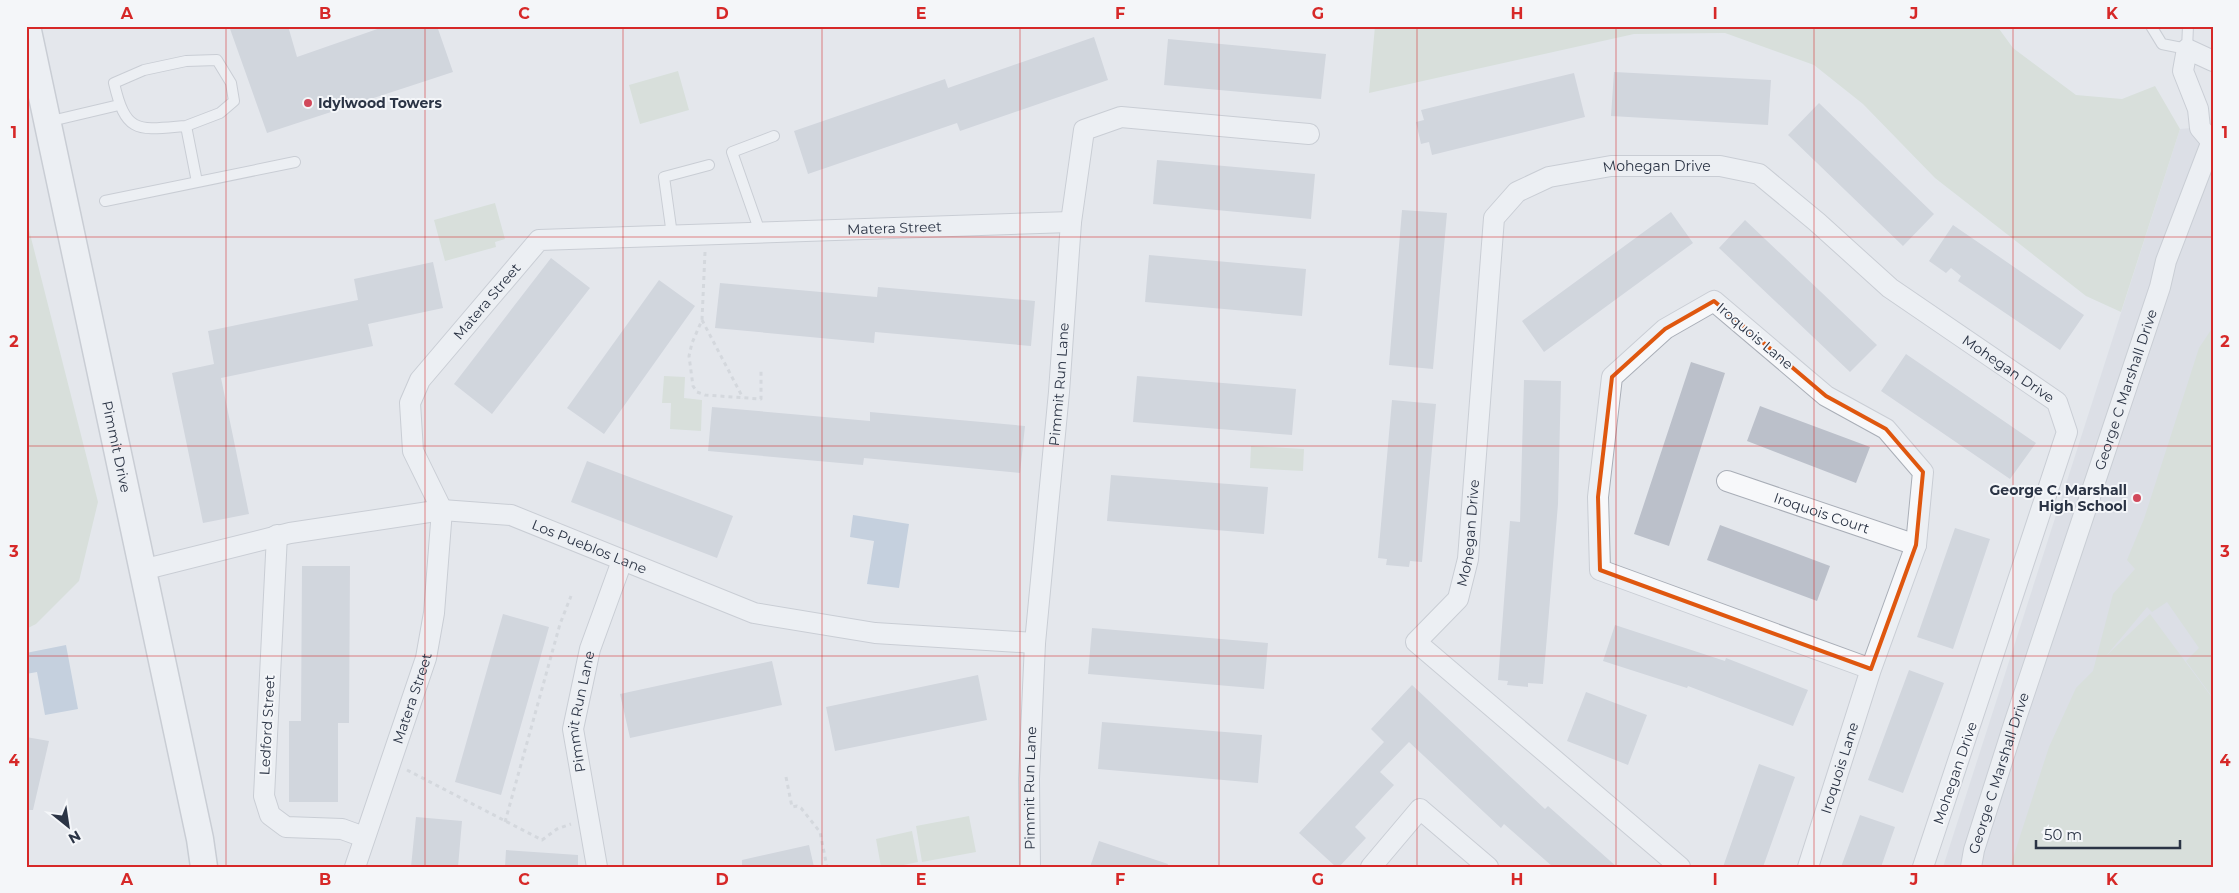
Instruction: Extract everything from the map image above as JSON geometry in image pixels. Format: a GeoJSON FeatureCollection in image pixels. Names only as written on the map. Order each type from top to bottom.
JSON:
{"type":"FeatureCollection","features":[{"type":"Feature","properties":{"kind":"street","name":"Pimmit Drive"},"geometry":{"type":"LineString","coordinates":[[27,26],[200,839],[204,867]]}},
{"type":"Feature","properties":{"kind":"street"},"geometry":{"type":"LineString","coordinates":[[2187,48],[2213,61]]}},
{"type":"Feature","properties":{"kind":"street","name":"George C Marshall Drive"},"geometry":{"type":"LineString","coordinates":[[1971,867],[1974,850],[2014,724],[2157,296],[2166,261],[2212,140],[2200,128],[2198,109],[2183,71],[2187,48]]}},
{"type":"Feature","properties":{"kind":"street","name":"Pimmit Run Lane"},"geometry":{"type":"LineString","coordinates":[[1030,867],[1029,779],[1035,643],[1059,392],[1071,222],[1084,130],[1121,116],[1309,134]]}},
{"type":"Feature","properties":{"kind":"street","name":"Mohegan Drive"},"geometry":{"type":"LineString","coordinates":[[1680,867],[1416,642],[1458,600],[1468,559],[1494,218],[1517,192],[1549,176],[1611,166],[1720,166],[1759,174],[1817,222],[1890,288],[2057,402],[2067,432],[1923,867]]}},
{"type":"Feature","properties":{"kind":"street","name":"Matera Street"},"geometry":{"type":"LineString","coordinates":[[355,867],[426,658],[434,613],[442,510],[413,451],[410,403],[420,380],[539,240],[1071,222]]}},
{"type":"Feature","properties":{"kind":"street","name":"Iroquois Lane"},"geometry":{"type":"LineString","coordinates":[[1808,867],[1872,669],[1916,545],[1923,472],[1886,429],[1826,396],[1714,301],[1665,330],[1612,377],[1598,497],[1600,570],[1872,669]]}},
{"type":"Feature","properties":{"kind":"street","name":"Iroquois Court"},"geometry":{"type":"LineString","coordinates":[[1727,481],[1916,545]]}},
{"type":"Feature","properties":{"kind":"street","name":"Los Pueblos Lane"},"geometry":{"type":"LineString","coordinates":[[142,570],[277,535],[442,510],[511,515],[622,562],[754,613],[875,633],[1035,643]]}},
{"type":"Feature","properties":{"kind":"street","name":"Ledford Street"},"geometry":{"type":"LineString","coordinates":[[277,535],[264,796],[270,815],[286,827],[342,829],[364,837]]}},
{"type":"Feature","properties":{"kind":"street","name":"Pimmit Run Lane"},"geometry":{"type":"LineString","coordinates":[[596,867],[573,729],[590,649],[622,562]]}},
{"type":"Feature","properties":{"kind":"street"},"geometry":{"type":"LineString","coordinates":[[1371,867],[1420,809],[1488,867]]}},
{"type":"Feature","properties":{"kind":"lane"},"geometry":{"type":"LineString","coordinates":[[2151,26],[2162,44],[2187,48],[2188,26]]}},
{"type":"Feature","properties":{"kind":"lane"},"geometry":{"type":"LineString","coordinates":[[217,60],[231,83],[234,101],[220,113],[186,126],[148,130],[128,121],[119,106],[114,83],[144,70],[186,62],[217,60]]}},
{"type":"Feature","properties":{"kind":"lane"},"geometry":{"type":"LineString","coordinates":[[47,122],[119,106]]}},
{"type":"Feature","properties":{"kind":"lane"},"geometry":{"type":"LineString","coordinates":[[186,126],[197,182]]}},
{"type":"Feature","properties":{"kind":"lane"},"geometry":{"type":"LineString","coordinates":[[760,232],[732,152],[774,136]]}},
{"type":"Feature","properties":{"kind":"lane"},"geometry":{"type":"LineString","coordinates":[[105,201],[295,162]]}},
{"type":"Feature","properties":{"kind":"lane"},"geometry":{"type":"LineString","coordinates":[[672,235],[664,177],[709,165]]}},
{"type":"Feature","properties":{"kind":"path"},"geometry":{"type":"LineString","coordinates":[[705,234],[706,268],[702,320],[692,343],[689,356],[693,386],[696,392],[705,395],[761,399],[761,369]]}},
{"type":"Feature","properties":{"kind":"path"},"geometry":{"type":"LineString","coordinates":[[702,320],[743,398]]}},
{"type":"Feature","properties":{"kind":"path"},"geometry":{"type":"LineString","coordinates":[[506,822],[560,624],[571,596]]}},
{"type":"Feature","properties":{"kind":"path"},"geometry":{"type":"LineString","coordinates":[[391,761],[542,840],[557,830],[588,819]]}},
{"type":"Feature","properties":{"kind":"path"},"geometry":{"type":"LineString","coordinates":[[786,777],[792,807],[798,806],[801,808],[820,832],[827,867]]}},
{"type":"Feature","properties":{"kind":"highlighted area"},"geometry":{"type":"Polygon","coordinates":[[[1714,301],[1826,396],[1886,429],[1923,472],[1916,545],[1871,669],[1600,570],[1598,497],[1612,377],[1665,329],[1714,301]]]}},
{"type":"Feature","properties":{"kind":"shaded area","name":"George C. Marshall High School"},"geometry":{"type":"Polygon","coordinates":[[[2213,126],[2213,867],[1943,867],[2180,129],[2213,126]]]}},
{"type":"Feature","properties":{"kind":"green space"},"geometry":{"type":"Polygon","coordinates":[[[1375,26],[1997,26],[2013,48],[2076,95],[2122,99],[2155,86],[2180,129],[2121,312],[2086,296],[1935,178],[1863,104],[1814,65],[1725,33],[1634,34],[1369,93],[1375,26]]]}},
{"type":"Feature","properties":{"kind":"green space"},"geometry":{"type":"Polygon","coordinates":[[[678,71],[689,110],[640,124],[629,85],[678,71]]]}},
{"type":"Feature","properties":{"kind":"green space"},"geometry":{"type":"Polygon","coordinates":[[[495,203],[505,239],[495,242],[496,247],[445,261],[434,220],[495,203]]]}},
{"type":"Feature","properties":{"kind":"green space"},"geometry":{"type":"Polygon","coordinates":[[[26,218],[98,502],[79,581],[36,624],[26,629],[26,218]]]}},
{"type":"Feature","properties":{"kind":"green space"},"geometry":{"type":"Polygon","coordinates":[[[2213,327],[2213,698],[2186,661],[2199,648],[2167,602],[2152,612],[2147,607],[2106,656],[2150,614],[2213,699],[2213,867],[2010,867],[2049,747],[2076,688],[2093,671],[2113,594],[2135,569],[2127,560],[2144,519],[2199,348],[2213,327]]]}},
{"type":"Feature","properties":{"kind":"green space"},"geometry":{"type":"Polygon","coordinates":[[[664,376],[685,377],[684,398],[702,400],[701,431],[670,429],[671,403],[662,403],[664,376]]]}},
{"type":"Feature","properties":{"kind":"green space"},"geometry":{"type":"Polygon","coordinates":[[[1251,446],[1304,449],[1303,471],[1250,468],[1251,446]]]}},
{"type":"Feature","properties":{"kind":"green space"},"geometry":{"type":"Polygon","coordinates":[[[969,816],[976,852],[922,862],[916,826],[969,816]]]}},
{"type":"Feature","properties":{"kind":"green space"},"geometry":{"type":"Polygon","coordinates":[[[912,831],[918,862],[894,867],[881,867],[876,839],[912,831]]]}},
{"type":"Feature","properties":{"kind":"water"},"geometry":{"type":"Polygon","coordinates":[[[853,515],[909,524],[899,588],[867,584],[874,541],[850,537],[853,515]]]}},
{"type":"Feature","properties":{"kind":"water"},"geometry":{"type":"Polygon","coordinates":[[[66,645],[78,709],[45,715],[37,672],[26,674],[26,653],[66,645]]]}},
{"type":"Feature","properties":{"kind":"building","name":"Idylwood Towers"},"geometry":{"type":"Polygon","coordinates":[[[229,26],[288,26],[297,57],[386,26],[437,26],[453,72],[267,133],[229,26]]]}},
{"type":"Feature","properties":{"kind":"building"},"geometry":{"type":"Polygon","coordinates":[[[1094,37],[1108,80],[960,131],[957,123],[808,174],[794,131],[945,79],[948,88],[1094,37]]]}},
{"type":"Feature","properties":{"kind":"building"},"geometry":{"type":"Polygon","coordinates":[[[1168,39],[1326,54],[1321,99],[1164,85],[1168,39]]]}},
{"type":"Feature","properties":{"kind":"building"},"geometry":{"type":"Polygon","coordinates":[[[1614,72],[1771,80],[1768,125],[1611,116],[1614,72]]]}},
{"type":"Feature","properties":{"kind":"building"},"geometry":{"type":"Polygon","coordinates":[[[1574,73],[1585,117],[1432,155],[1429,142],[1421,144],[1416,122],[1424,120],[1421,110],[1574,73]]]}},
{"type":"Feature","properties":{"kind":"building"},"geometry":{"type":"Polygon","coordinates":[[[1819,103],[1934,214],[1903,246],[1788,135],[1819,103]]]}},
{"type":"Feature","properties":{"kind":"building"},"geometry":{"type":"Polygon","coordinates":[[[1157,160],[1315,174],[1311,219],[1153,204],[1157,160]]]}},
{"type":"Feature","properties":{"kind":"building"},"geometry":{"type":"Polygon","coordinates":[[[1402,210],[1447,213],[1433,369],[1389,365],[1402,210]]]}},
{"type":"Feature","properties":{"kind":"building"},"geometry":{"type":"Polygon","coordinates":[[[1671,212],[1693,243],[1544,352],[1522,321],[1671,212]]]}},
{"type":"Feature","properties":{"kind":"building"},"geometry":{"type":"Polygon","coordinates":[[[1745,220],[1877,345],[1850,372],[1719,248],[1745,220]]]}},
{"type":"Feature","properties":{"kind":"building"},"geometry":{"type":"Polygon","coordinates":[[[1953,225],[2084,315],[2060,350],[1958,281],[1961,276],[1951,268],[1946,273],[1929,261],[1953,225]]]}},
{"type":"Feature","properties":{"kind":"building"},"geometry":{"type":"Polygon","coordinates":[[[1149,255],[1306,269],[1302,316],[1145,302],[1149,255]]]}},
{"type":"Feature","properties":{"kind":"building"},"geometry":{"type":"Polygon","coordinates":[[[551,258],[590,288],[492,414],[454,384],[551,258]]]}},
{"type":"Feature","properties":{"kind":"building"},"geometry":{"type":"Polygon","coordinates":[[[433,262],[443,308],[368,324],[373,346],[221,378],[249,514],[203,523],[172,373],[214,364],[208,331],[358,300],[354,279],[433,262]]]}},
{"type":"Feature","properties":{"kind":"building"},"geometry":{"type":"Polygon","coordinates":[[[659,280],[695,306],[604,434],[567,408],[659,280]]]}},
{"type":"Feature","properties":{"kind":"building"},"geometry":{"type":"Polygon","coordinates":[[[720,283],[877,297],[878,287],[1035,301],[1031,346],[875,332],[874,343],[715,328],[720,283]]]}},
{"type":"Feature","properties":{"kind":"building"},"geometry":{"type":"Polygon","coordinates":[[[1906,354],[2036,443],[2010,479],[1881,391],[1906,354]]]}},
{"type":"Feature","properties":{"kind":"building"},"geometry":{"type":"Polygon","coordinates":[[[1691,362],[1725,373],[1669,546],[1634,534],[1691,362]]]}},
{"type":"Feature","properties":{"kind":"building"},"geometry":{"type":"Polygon","coordinates":[[[1137,376],[1296,389],[1292,435],[1133,422],[1137,376]]]}},
{"type":"Feature","properties":{"kind":"building"},"geometry":{"type":"Polygon","coordinates":[[[1524,380],[1561,381],[1558,504],[1543,684],[1528,683],[1528,687],[1507,685],[1508,681],[1498,680],[1510,521],[1520,522],[1524,380]]]}},
{"type":"Feature","properties":{"kind":"building"},"geometry":{"type":"Polygon","coordinates":[[[1392,400],[1436,404],[1422,562],[1410,561],[1409,567],[1386,565],[1387,559],[1378,558],[1392,400]]]}},
{"type":"Feature","properties":{"kind":"building"},"geometry":{"type":"Polygon","coordinates":[[[1760,406],[1870,447],[1856,483],[1747,441],[1760,406]]]}},
{"type":"Feature","properties":{"kind":"building"},"geometry":{"type":"Polygon","coordinates":[[[712,407],[870,421],[870,412],[1025,426],[1020,473],[864,458],[863,465],[708,451],[712,407]]]}},
{"type":"Feature","properties":{"kind":"building"},"geometry":{"type":"Polygon","coordinates":[[[587,461],[733,516],[717,558],[571,502],[587,461]]]}},
{"type":"Feature","properties":{"kind":"building"},"geometry":{"type":"Polygon","coordinates":[[[1111,475],[1268,487],[1264,534],[1107,521],[1111,475]]]}},
{"type":"Feature","properties":{"kind":"building"},"geometry":{"type":"Polygon","coordinates":[[[1720,525],[1830,566],[1817,601],[1707,560],[1720,525]]]}},
{"type":"Feature","properties":{"kind":"building"},"geometry":{"type":"Polygon","coordinates":[[[1955,528],[1990,539],[1953,649],[1917,637],[1955,528]]]}},
{"type":"Feature","properties":{"kind":"building"},"geometry":{"type":"Polygon","coordinates":[[[302,566],[350,566],[349,723],[338,723],[338,802],[289,802],[289,721],[301,721],[302,566]]]}},
{"type":"Feature","properties":{"kind":"building"},"geometry":{"type":"Polygon","coordinates":[[[503,614],[549,627],[501,795],[455,782],[503,614]]]}},
{"type":"Feature","properties":{"kind":"building"},"geometry":{"type":"Polygon","coordinates":[[[1615,625],[1725,661],[1726,658],[1808,690],[1793,726],[1688,686],[1687,688],[1603,661],[1615,625]]]}},
{"type":"Feature","properties":{"kind":"building"},"geometry":{"type":"Polygon","coordinates":[[[1092,628],[1268,643],[1264,689],[1088,674],[1092,628]]]}},
{"type":"Feature","properties":{"kind":"building"},"geometry":{"type":"Polygon","coordinates":[[[772,661],[782,705],[630,738],[620,694],[772,661]]]}},
{"type":"Feature","properties":{"kind":"building"},"geometry":{"type":"Polygon","coordinates":[[[1909,670],[1944,683],[1903,793],[1868,780],[1909,670]]]}},
{"type":"Feature","properties":{"kind":"building"},"geometry":{"type":"Polygon","coordinates":[[[978,675],[987,720],[835,751],[826,707],[978,675]]]}},
{"type":"Feature","properties":{"kind":"building"},"geometry":{"type":"Polygon","coordinates":[[[1412,685],[1545,809],[1548,806],[1617,867],[1553,867],[1504,824],[1501,828],[1409,742],[1380,772],[1394,785],[1355,827],[1366,838],[1339,867],[1336,867],[1299,833],[1384,742],[1371,729],[1412,685]]]}},
{"type":"Feature","properties":{"kind":"building"},"geometry":{"type":"Polygon","coordinates":[[[1586,692],[1647,715],[1628,765],[1567,741],[1586,692]]]}},
{"type":"Feature","properties":{"kind":"building"},"geometry":{"type":"Polygon","coordinates":[[[1102,722],[1262,735],[1258,783],[1098,769],[1102,722]]]}},
{"type":"Feature","properties":{"kind":"building"},"geometry":{"type":"Polygon","coordinates":[[[26,737],[49,741],[33,810],[26,810],[26,737]]]}},
{"type":"Feature","properties":{"kind":"building"},"geometry":{"type":"Polygon","coordinates":[[[1759,764],[1795,777],[1763,867],[1723,867],[1759,764]]]}},
{"type":"Feature","properties":{"kind":"building"},"geometry":{"type":"Polygon","coordinates":[[[1860,815],[1895,827],[1881,867],[1841,867],[1860,815]]]}},
{"type":"Feature","properties":{"kind":"building"},"geometry":{"type":"Polygon","coordinates":[[[416,817],[462,821],[458,867],[411,867],[416,817]]]}},
{"type":"Feature","properties":{"kind":"building"},"geometry":{"type":"Polygon","coordinates":[[[1099,841],[1168,864],[1167,867],[1090,867],[1099,841]]]}},
{"type":"Feature","properties":{"kind":"building"},"geometry":{"type":"Polygon","coordinates":[[[809,845],[814,867],[742,867],[742,860],[809,845]]]}},
{"type":"Feature","properties":{"kind":"building"},"geometry":{"type":"Polygon","coordinates":[[[506,850],[578,855],[578,867],[505,867],[506,850]]]}},
{"type":"Feature","properties":{"kind":"place","name":"Idylwood Towers"},"geometry":{"type":"Point","coordinates":[308,103]}},
{"type":"Feature","properties":{"kind":"place","name":"George C. Marshall High School"},"geometry":{"type":"Point","coordinates":[2137,498]}}]}
